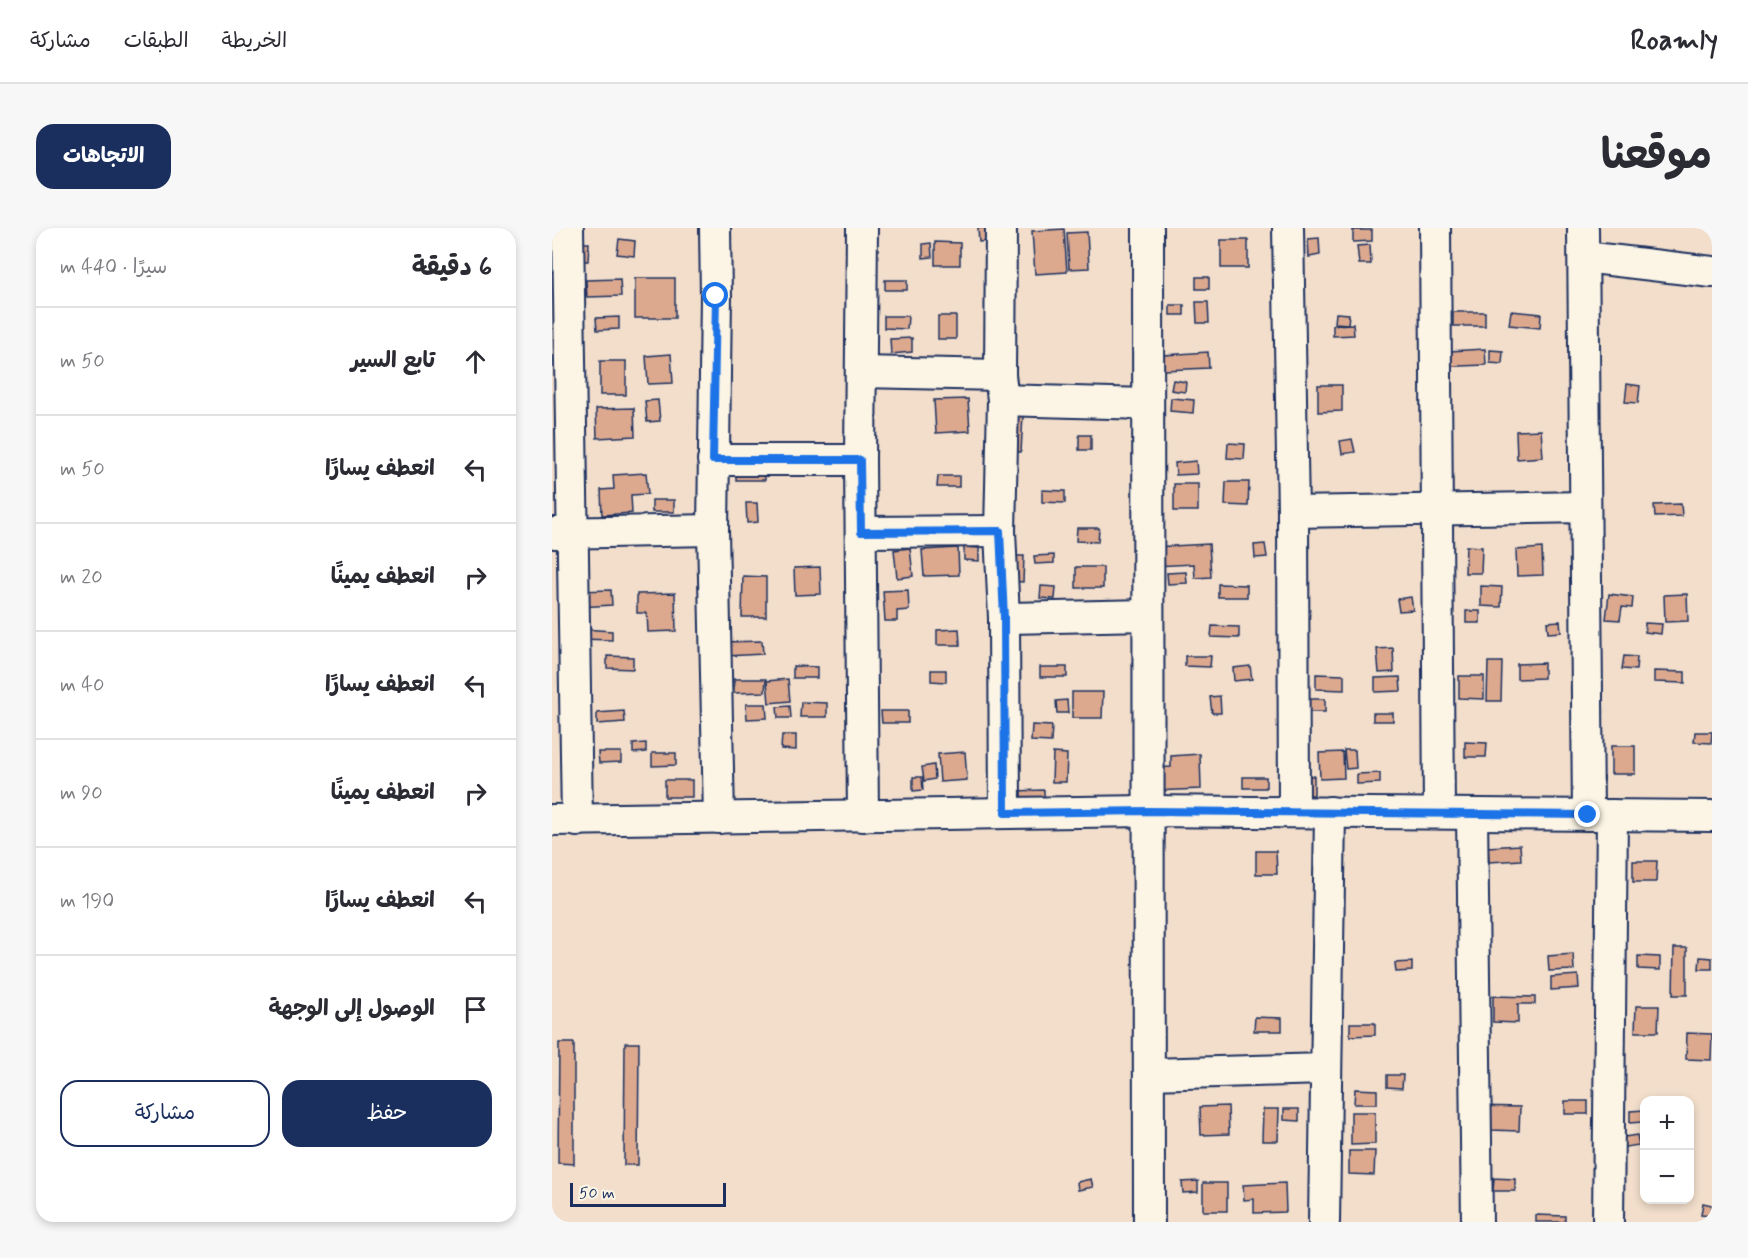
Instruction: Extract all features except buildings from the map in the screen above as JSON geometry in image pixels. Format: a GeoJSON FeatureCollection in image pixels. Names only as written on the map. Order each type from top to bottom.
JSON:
{"type":"FeatureCollection","features":[{"type":"Feature","properties":{"kind":"street"},"geometry":{"type":"LineString","coordinates":[[568,228],[560,331],[564,821],[1148,811],[1712,816]]}},
{"type":"Feature","properties":{"kind":"street"},"geometry":{"type":"LineString","coordinates":[[715,228],[713,530],[719,818]]}},
{"type":"Feature","properties":{"kind":"street"},"geometry":{"type":"LineString","coordinates":[[862,228],[860,460],[862,816]]}},
{"type":"Feature","properties":{"kind":"street"},"geometry":{"type":"LineString","coordinates":[[1001,228],[1000,531],[1004,618],[1005,813]]}},
{"type":"Feature","properties":{"kind":"street"},"geometry":{"type":"LineString","coordinates":[[1148,228],[1149,1222]]}},
{"type":"Feature","properties":{"kind":"street"},"geometry":{"type":"LineString","coordinates":[[1288,228],[1293,512],[1294,812]]}},
{"type":"Feature","properties":{"kind":"street"},"geometry":{"type":"LineString","coordinates":[[1434,228],[1439,813]]}},
{"type":"Feature","properties":{"kind":"street"},"geometry":{"type":"LineString","coordinates":[[1608,1222],[1600,815],[1586,507],[1583,243],[1712,272]]}},
{"type":"Feature","properties":{"kind":"street"},"geometry":{"type":"LineString","coordinates":[[861,372],[1148,404]]}},
{"type":"Feature","properties":{"kind":"street"},"geometry":{"type":"LineString","coordinates":[[713,460],[860,460]]}},
{"type":"Feature","properties":{"kind":"street"},"geometry":{"type":"LineString","coordinates":[[1293,512],[1586,507]]}},
{"type":"Feature","properties":{"kind":"street"},"geometry":{"type":"LineString","coordinates":[[562,532],[713,530]]}},
{"type":"Feature","properties":{"kind":"street"},"geometry":{"type":"LineString","coordinates":[[861,532],[1000,531]]}},
{"type":"Feature","properties":{"kind":"street"},"geometry":{"type":"LineString","coordinates":[[1004,618],[1148,615]]}},
{"type":"Feature","properties":{"kind":"street"},"geometry":{"type":"LineString","coordinates":[[1324,1222],[1330,812]]}},
{"type":"Feature","properties":{"kind":"street"},"geometry":{"type":"LineString","coordinates":[[1472,814],[1477,1222]]}},
{"type":"Feature","properties":{"kind":"street"},"geometry":{"type":"LineString","coordinates":[[1149,1074],[1326,1069]]}},
{"type":"Feature","properties":{"kind":"route"},"geometry":{"type":"LineString","coordinates":[[716,296],[713,460],[860,460],[861,532],[1000,531],[1004,618],[1005,813],[1148,811],[1588,815]]}}]}
